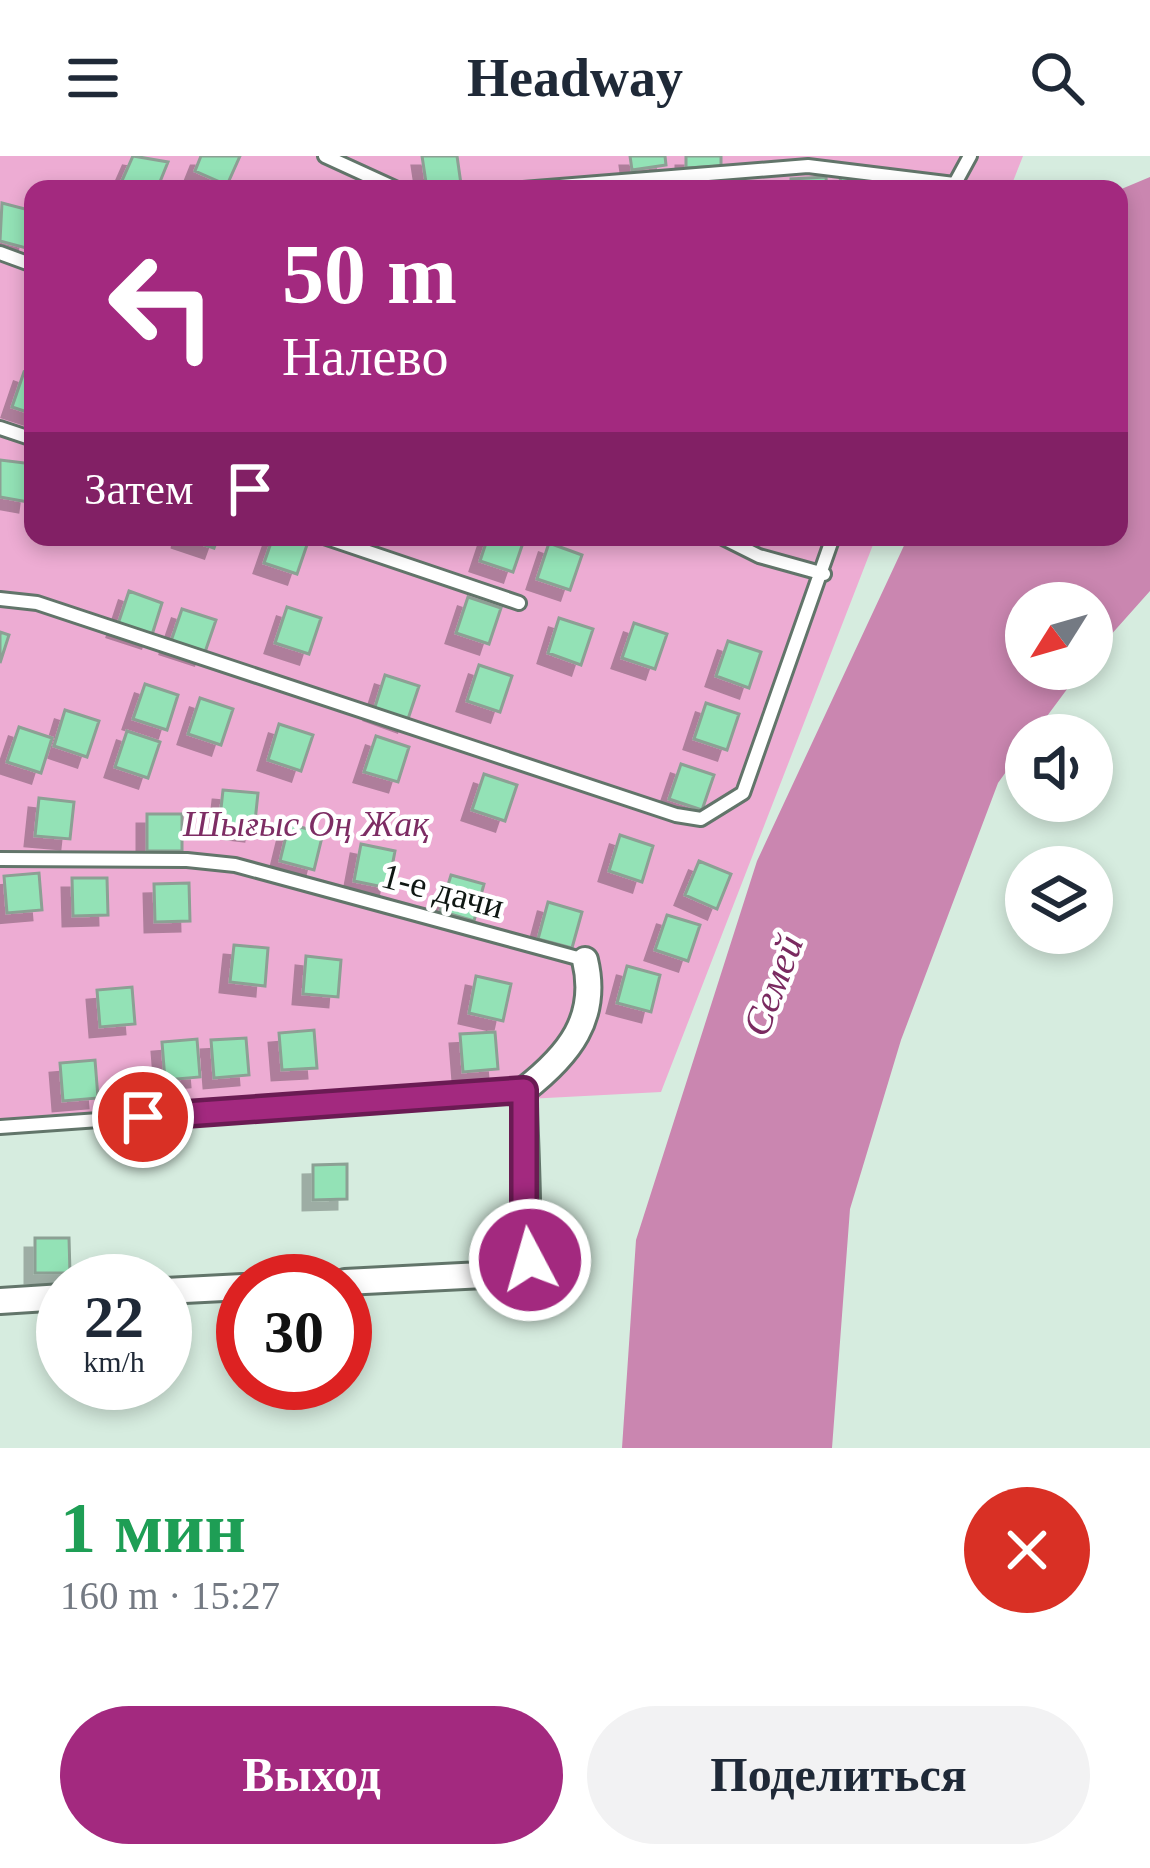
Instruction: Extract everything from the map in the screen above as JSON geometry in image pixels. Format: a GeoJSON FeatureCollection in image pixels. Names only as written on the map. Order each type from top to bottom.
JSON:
{"type":"FeatureCollection","features":[{"type":"Feature","properties":{"kind":"street"},"geometry":{"type":"LineString","coordinates":[[372,1281],[522,1273],[530,1260],[524,1204],[524,1090],[561,1055],[590,1012],[592,988],[585,960]]}},
{"type":"Feature","properties":{"kind":"street"},"geometry":{"type":"LineString","coordinates":[[0,1301],[36,1299]]}},
{"type":"Feature","properties":{"kind":"lane"},"geometry":{"type":"LineString","coordinates":[[325,156],[377,180]]}},
{"type":"Feature","properties":{"kind":"lane"},"geometry":{"type":"LineString","coordinates":[[635,180],[808,166],[905,180]]}},
{"type":"Feature","properties":{"kind":"lane"},"geometry":{"type":"LineString","coordinates":[[351,546],[519,603]]}},
{"type":"Feature","properties":{"kind":"lane"},"geometry":{"type":"LineString","coordinates":[[739,546],[824,574]]}},
{"type":"Feature","properties":{"kind":"lane"},"geometry":{"type":"LineString","coordinates":[[0,599],[38,603],[676,815],[701,819],[743,793],[831,546]]}},
{"type":"Feature","properties":{"kind":"lane","name":"1-е дачи"},"geometry":{"type":"LineString","coordinates":[[0,859],[187,860],[235,865],[585,960]]}},
{"type":"Feature","properties":{"kind":"lane"},"geometry":{"type":"LineString","coordinates":[[0,1127],[524,1090]]}},
{"type":"Feature","properties":{"kind":"green space","name":"Шығыс Оң Жақ"},"geometry":{"type":"Polygon","coordinates":[[[0,156],[1023,156],[1014,180],[24,180],[24,546],[873,546],[661,1092],[0,1127],[0,156]]]}},
{"type":"Feature","properties":{"kind":"water","name":"Семей"},"geometry":{"type":"Polygon","coordinates":[[[1150,177],[1150,591],[1113,632],[1113,582],[1005,582],[1005,690],[1066,690],[1049,714],[1005,714],[1005,773],[901,1040],[850,1209],[832,1448],[622,1448],[636,1240],[757,861],[904,546],[1128,546],[1128,186],[1150,177]]]}},
{"type":"Feature","properties":{"kind":"building"},"geometry":{"type":"Polygon","coordinates":[[[133,156],[168,162],[161,180],[122,180],[133,156]]]}},
{"type":"Feature","properties":{"kind":"building"},"geometry":{"type":"Polygon","coordinates":[[[201,156],[240,156],[229,180],[195,171],[201,156]]]}},
{"type":"Feature","properties":{"kind":"building"},"geometry":{"type":"Polygon","coordinates":[[[422,156],[457,156],[460,180],[426,180],[422,156]]]}},
{"type":"Feature","properties":{"kind":"building"},"geometry":{"type":"Polygon","coordinates":[[[630,156],[665,156],[666,165],[632,170],[630,156]]]}},
{"type":"Feature","properties":{"kind":"building"},"geometry":{"type":"Polygon","coordinates":[[[686,156],[721,156],[721,166],[686,168],[686,156]]]}},
{"type":"Feature","properties":{"kind":"building"},"geometry":{"type":"Polygon","coordinates":[[[841,175],[875,179],[875,180],[840,180],[841,175]]]}},
{"type":"Feature","properties":{"kind":"building"},"geometry":{"type":"Polygon","coordinates":[[[2,203],[24,209],[24,247],[0,241],[2,203]]]}},
{"type":"Feature","properties":{"kind":"building"},"geometry":{"type":"Polygon","coordinates":[[[24,372],[24,411],[12,407],[24,372]]]}},
{"type":"Feature","properties":{"kind":"building"},"geometry":{"type":"Polygon","coordinates":[[[0,460],[24,463],[24,501],[0,497],[0,460]]]}},
{"type":"Feature","properties":{"kind":"building"},"geometry":{"type":"Polygon","coordinates":[[[270,546],[307,546],[297,574],[264,563],[270,546]]]}},
{"type":"Feature","properties":{"kind":"building"},"geometry":{"type":"Polygon","coordinates":[[[485,546],[522,546],[513,572],[480,561],[485,546]]]}},
{"type":"Feature","properties":{"kind":"building"},"geometry":{"type":"Polygon","coordinates":[[[548,546],[582,555],[570,590],[537,579],[548,546]]]}},
{"type":"Feature","properties":{"kind":"building"},"geometry":{"type":"Polygon","coordinates":[[[129,591],[162,603],[151,638],[117,627],[129,591]]]}},
{"type":"Feature","properties":{"kind":"building"},"geometry":{"type":"Polygon","coordinates":[[[468,597],[501,608],[489,644],[456,633],[468,597]]]}},
{"type":"Feature","properties":{"kind":"building"},"geometry":{"type":"Polygon","coordinates":[[[287,607],[321,618],[309,654],[275,643],[287,607]]]}},
{"type":"Feature","properties":{"kind":"building"},"geometry":{"type":"Polygon","coordinates":[[[182,609],[216,620],[204,655],[170,644],[182,609]]]}},
{"type":"Feature","properties":{"kind":"building"},"geometry":{"type":"Polygon","coordinates":[[[559,618],[593,629],[581,665],[548,653],[559,618]]]}},
{"type":"Feature","properties":{"kind":"building"},"geometry":{"type":"Polygon","coordinates":[[[634,623],[667,634],[655,669],[622,658],[634,623]]]}},
{"type":"Feature","properties":{"kind":"building"},"geometry":{"type":"Polygon","coordinates":[[[0,632],[9,635],[0,663],[0,632]]]}},
{"type":"Feature","properties":{"kind":"building"},"geometry":{"type":"Polygon","coordinates":[[[728,641],[761,652],[749,688],[716,676],[728,641]]]}},
{"type":"Feature","properties":{"kind":"building"},"geometry":{"type":"Polygon","coordinates":[[[479,665],[512,676],[500,712],[467,701],[479,665]]]}},
{"type":"Feature","properties":{"kind":"building"},"geometry":{"type":"Polygon","coordinates":[[[385,675],[419,686],[407,722],[374,710],[385,675]]]}},
{"type":"Feature","properties":{"kind":"building"},"geometry":{"type":"Polygon","coordinates":[[[145,684],[178,695],[167,730],[133,719],[145,684]]]}},
{"type":"Feature","properties":{"kind":"building"},"geometry":{"type":"Polygon","coordinates":[[[200,698],[233,709],[221,745],[188,734],[200,698]]]}},
{"type":"Feature","properties":{"kind":"building"},"geometry":{"type":"Polygon","coordinates":[[[706,703],[739,714],[727,750],[694,739],[706,703]]]}},
{"type":"Feature","properties":{"kind":"building"},"geometry":{"type":"Polygon","coordinates":[[[65,710],[99,721],[87,757],[54,746],[65,710]]]}},
{"type":"Feature","properties":{"kind":"building"},"geometry":{"type":"Polygon","coordinates":[[[279,724],[313,735],[301,771],[268,760],[279,724]]]}},
{"type":"Feature","properties":{"kind":"building"},"geometry":{"type":"Polygon","coordinates":[[[19,727],[52,738],[41,773],[7,762],[19,727]]]}},
{"type":"Feature","properties":{"kind":"building"},"geometry":{"type":"Polygon","coordinates":[[[127,731],[160,742],[148,778],[115,767],[127,731]]]}},
{"type":"Feature","properties":{"kind":"building"},"geometry":{"type":"Polygon","coordinates":[[[376,736],[409,747],[398,782],[364,772],[376,736]]]}},
{"type":"Feature","properties":{"kind":"building"},"geometry":{"type":"Polygon","coordinates":[[[681,764],[714,775],[702,810],[669,799],[681,764]]]}},
{"type":"Feature","properties":{"kind":"building"},"geometry":{"type":"Polygon","coordinates":[[[484,774],[517,785],[505,821],[472,810],[484,774]]]}},
{"type":"Feature","properties":{"kind":"building"},"geometry":{"type":"Polygon","coordinates":[[[223,790],[258,793],[254,831],[219,827],[223,790]]]}},
{"type":"Feature","properties":{"kind":"building"},"geometry":{"type":"Polygon","coordinates":[[[39,798],[74,802],[70,839],[35,836],[39,798]]]}},
{"type":"Feature","properties":{"kind":"building"},"geometry":{"type":"Polygon","coordinates":[[[147,814],[182,814],[182,851],[147,851],[147,814]]]}},
{"type":"Feature","properties":{"kind":"building"},"geometry":{"type":"Polygon","coordinates":[[[289,824],[323,833],[314,870],[280,861],[289,824]]]}},
{"type":"Feature","properties":{"kind":"building"},"geometry":{"type":"Polygon","coordinates":[[[620,835],[653,846],[642,882],[609,871],[620,835]]]}},
{"type":"Feature","properties":{"kind":"building"},"geometry":{"type":"Polygon","coordinates":[[[361,844],[395,851],[388,888],[354,881],[361,844]]]}},
{"type":"Feature","properties":{"kind":"building"},"geometry":{"type":"Polygon","coordinates":[[[699,861],[731,874],[717,909],[685,895],[699,861]]]}},
{"type":"Feature","properties":{"kind":"building"},"geometry":{"type":"Polygon","coordinates":[[[39,873],[42,910],[7,913],[4,876],[39,873]]]}},
{"type":"Feature","properties":{"kind":"building"},"geometry":{"type":"Polygon","coordinates":[[[451,875],[484,884],[474,921],[440,911],[451,875]]]}},
{"type":"Feature","properties":{"kind":"building"},"geometry":{"type":"Polygon","coordinates":[[[72,878],[107,878],[108,915],[73,916],[72,878]]]}},
{"type":"Feature","properties":{"kind":"building"},"geometry":{"type":"Polygon","coordinates":[[[189,883],[190,921],[155,922],[154,884],[189,883]]]}},
{"type":"Feature","properties":{"kind":"building"},"geometry":{"type":"Polygon","coordinates":[[[548,902],[582,912],[572,948],[538,939],[548,902]]]}},
{"type":"Feature","properties":{"kind":"building"},"geometry":{"type":"Polygon","coordinates":[[[667,915],[700,925],[688,961],[655,950],[667,915]]]}},
{"type":"Feature","properties":{"kind":"building"},"geometry":{"type":"Polygon","coordinates":[[[234,945],[268,948],[265,986],[230,982],[234,945]]]}},
{"type":"Feature","properties":{"kind":"building"},"geometry":{"type":"Polygon","coordinates":[[[306,956],[341,960],[338,997],[303,994],[306,956]]]}},
{"type":"Feature","properties":{"kind":"building"},"geometry":{"type":"Polygon","coordinates":[[[627,966],[660,975],[651,1012],[617,1003],[627,966]]]}},
{"type":"Feature","properties":{"kind":"building"},"geometry":{"type":"Polygon","coordinates":[[[476,976],[511,984],[503,1021],[469,1013],[476,976]]]}},
{"type":"Feature","properties":{"kind":"building"},"geometry":{"type":"Polygon","coordinates":[[[132,987],[135,1024],[100,1027],[97,990],[132,987]]]}},
{"type":"Feature","properties":{"kind":"building"},"geometry":{"type":"Polygon","coordinates":[[[314,1030],[317,1068],[282,1070],[279,1033],[314,1030]]]}},
{"type":"Feature","properties":{"kind":"building"},"geometry":{"type":"Polygon","coordinates":[[[495,1032],[498,1069],[463,1072],[460,1034],[495,1032]]]}},
{"type":"Feature","properties":{"kind":"building"},"geometry":{"type":"Polygon","coordinates":[[[246,1038],[249,1075],[214,1078],[211,1040],[246,1038]]]}},
{"type":"Feature","properties":{"kind":"building"},"geometry":{"type":"Polygon","coordinates":[[[197,1039],[200,1077],[165,1080],[162,1042],[197,1039]]]}},
{"type":"Feature","properties":{"kind":"building"},"geometry":{"type":"Polygon","coordinates":[[[95,1060],[98,1098],[63,1101],[60,1063],[95,1060]]]}},
{"type":"Feature","properties":{"kind":"building"},"geometry":{"type":"Polygon","coordinates":[[[347,1164],[347,1199],[313,1200],[313,1165],[347,1164]]]}},
{"type":"Feature","properties":{"kind":"building"},"geometry":{"type":"Polygon","coordinates":[[[35,1238],[69,1238],[69,1254],[36,1254],[35,1273],[35,1238]]]}},
{"type":"Feature","properties":{"kind":"route"},"geometry":{"type":"LineString","coordinates":[[143,1117],[524,1090],[524,1204],[530,1260]]}}]}
